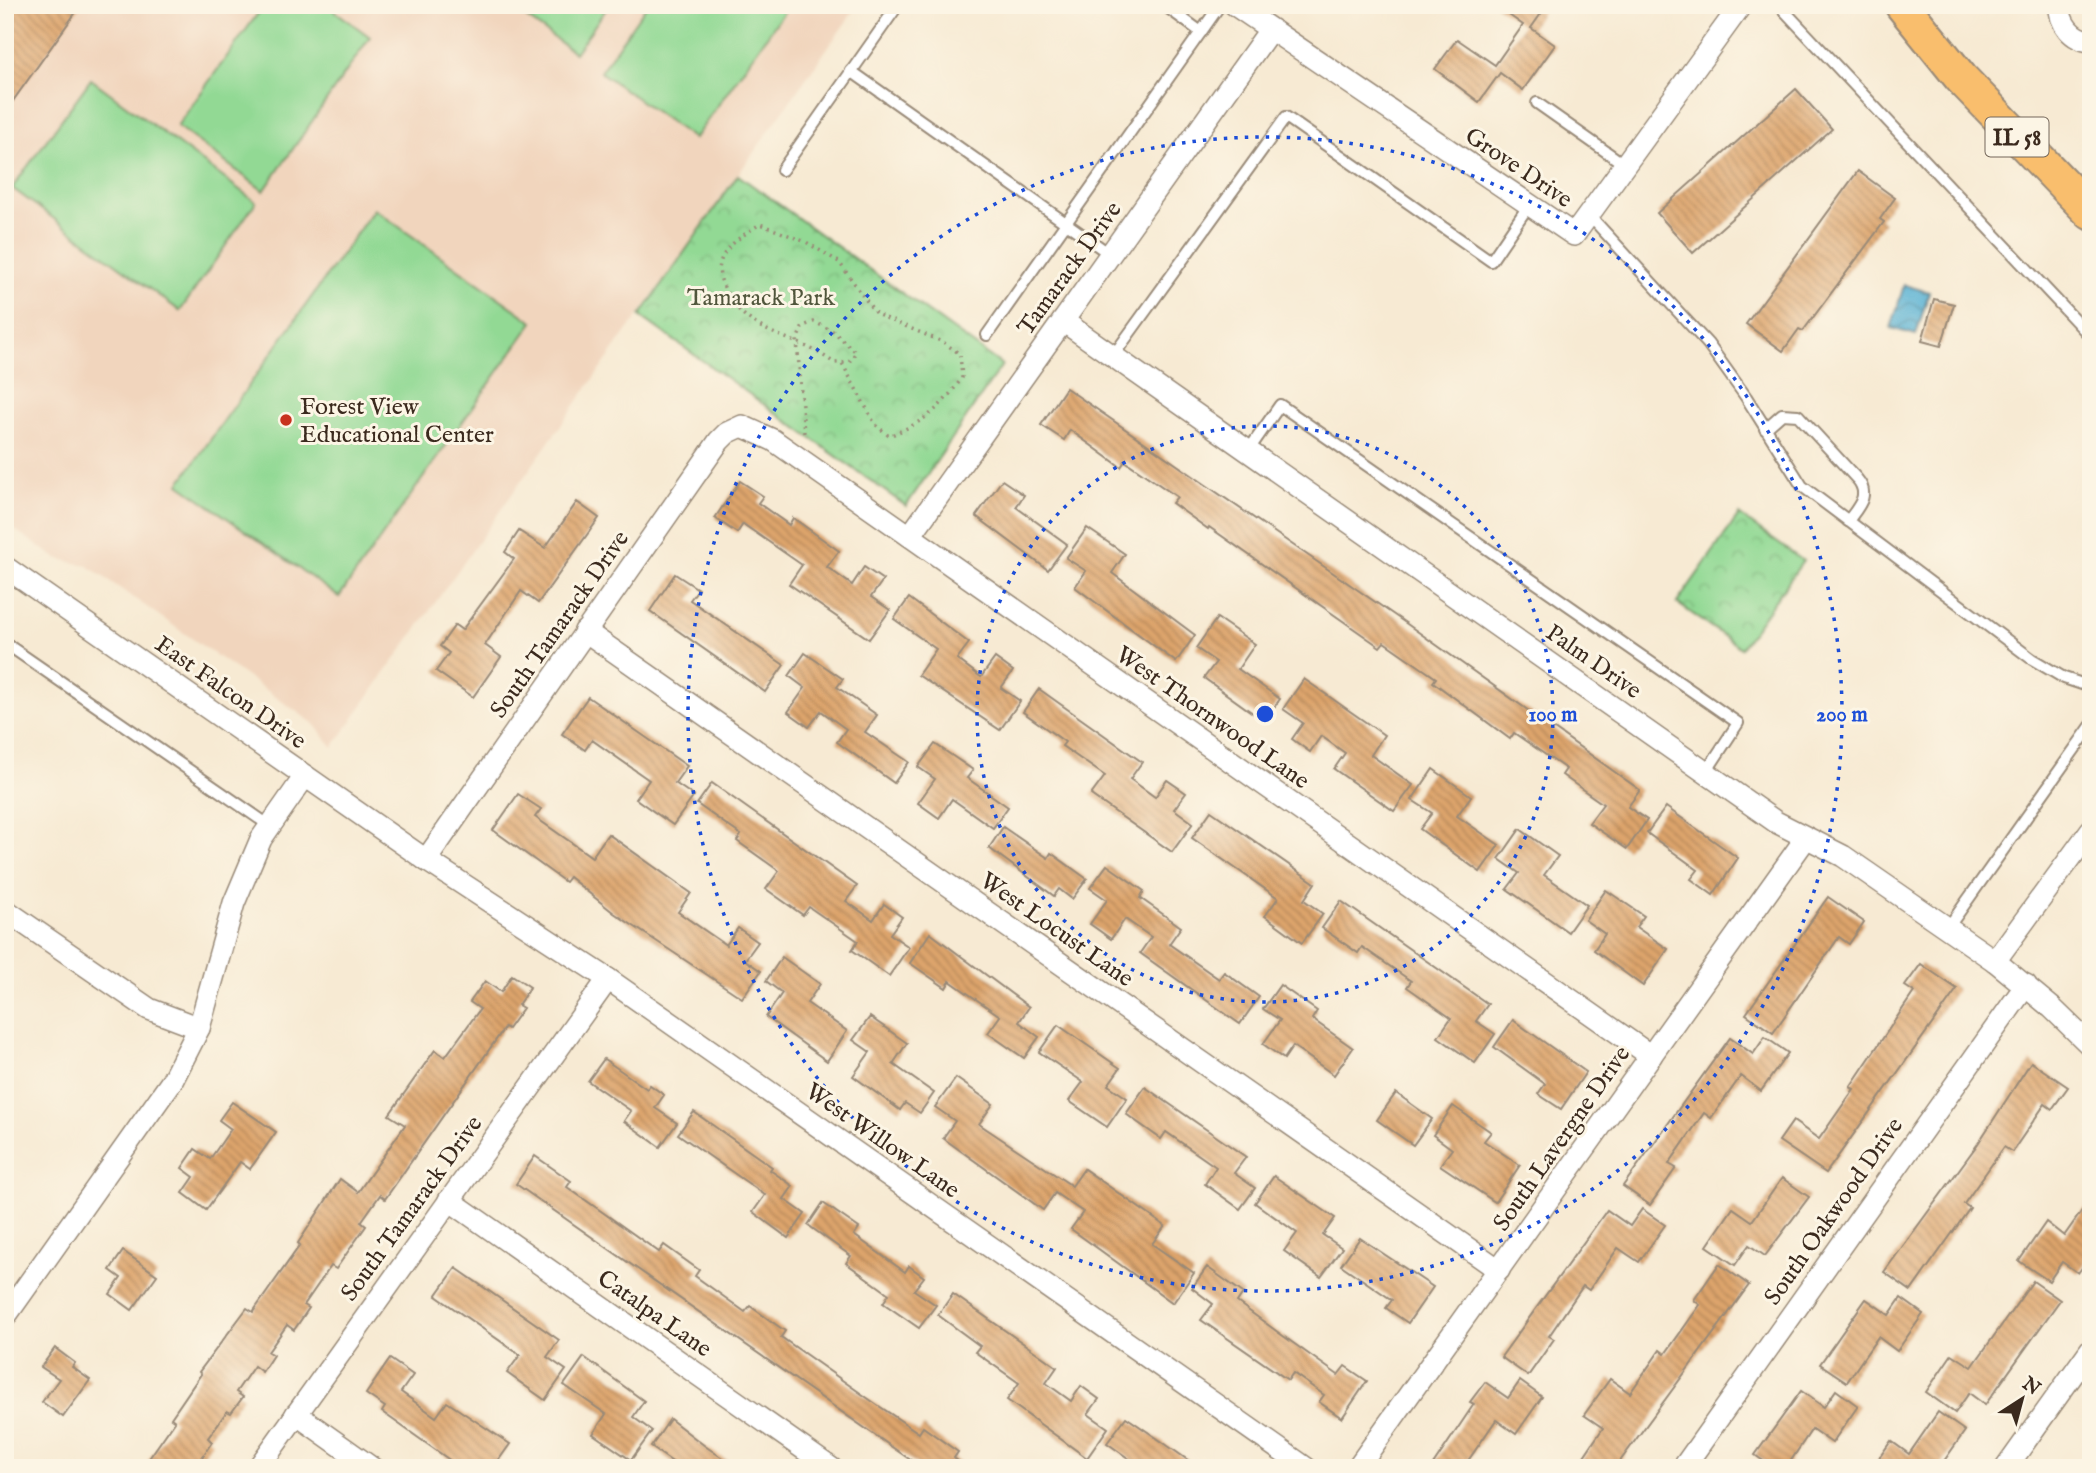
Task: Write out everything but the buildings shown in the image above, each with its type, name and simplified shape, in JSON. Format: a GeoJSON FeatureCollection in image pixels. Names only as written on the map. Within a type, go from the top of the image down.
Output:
{"type":"FeatureCollection","features":[{"type":"Feature","properties":{"kind":"main road","name":"IL 58"},"geometry":{"type":"LineString","coordinates":[[1902,5],[1961,78],[2091,213]]}},
{"type":"Feature","properties":{"kind":"street","name":"Grove Drive"},"geometry":{"type":"LineString","coordinates":[[1235,5],[1574,235],[1741,5]]}},
{"type":"Feature","properties":{"kind":"street"},"geometry":{"type":"LineString","coordinates":[[2060,5],[2062,20],[2067,29],[2075,36],[2091,41]]}},
{"type":"Feature","properties":{"kind":"street","name":"Tamarack Drive"},"geometry":{"type":"LineString","coordinates":[[910,536],[1270,30]]}},
{"type":"Feature","properties":{"kind":"street","name":"Palm Drive"},"geometry":{"type":"LineString","coordinates":[[1063,321],[1776,822],[1843,856],[1995,961],[2026,985],[2091,1046]]}},
{"type":"Feature","properties":{"kind":"street","name":"West Thornwood Lane"},"geometry":{"type":"LineString","coordinates":[[742,426],[773,440],[1651,1056]]}},
{"type":"Feature","properties":{"kind":"street","name":"South Tamarack Drive"},"geometry":{"type":"LineString","coordinates":[[426,860],[719,441],[727,433],[742,426]]}},
{"type":"Feature","properties":{"kind":"street","name":"East Falcon Drive"},"geometry":{"type":"LineString","coordinates":[[7,572],[426,860]]}},
{"type":"Feature","properties":{"kind":"street","name":"West Locust Lane"},"geometry":{"type":"LineString","coordinates":[[585,631],[1499,1270]]}},
{"type":"Feature","properties":{"kind":"street"},"geometry":{"type":"LineString","coordinates":[[5,1317],[172,1081],[199,1028],[234,903],[261,839],[305,776]]}},
{"type":"Feature","properties":{"kind":"street"},"geometry":{"type":"LineString","coordinates":[[1995,961],[2091,830]]}},
{"type":"Feature","properties":{"kind":"street","name":"South Lavergne Drive"},"geometry":{"type":"LineString","coordinates":[[1357,1468],[1806,838]]}},
{"type":"Feature","properties":{"kind":"street","name":"West Willow Lane"},"geometry":{"type":"LineString","coordinates":[[426,860],[608,979],[1306,1468]]}},
{"type":"Feature","properties":{"kind":"street"},"geometry":{"type":"LineString","coordinates":[[5,910],[149,1009],[199,1028]]}},
{"type":"Feature","properties":{"kind":"street","name":"South Tamarack Drive"},"geometry":{"type":"LineString","coordinates":[[258,1468],[608,979]]}},
{"type":"Feature","properties":{"kind":"street","name":"South Oakwood Drive"},"geometry":{"type":"LineString","coordinates":[[1683,1468],[2026,985]]}},
{"type":"Feature","properties":{"kind":"street","name":"Catalpa Lane"},"geometry":{"type":"LineString","coordinates":[[449,1200],[831,1468]]}},
{"type":"Feature","properties":{"kind":"street"},"geometry":{"type":"LineString","coordinates":[[2006,1468],[2091,1349]]}},
{"type":"Feature","properties":{"kind":"street"},"geometry":{"type":"LineString","coordinates":[[296,1415],[372,1468]]}},
{"type":"Feature","properties":{"kind":"lane"},"geometry":{"type":"LineString","coordinates":[[782,170],[898,5]]}},
{"type":"Feature","properties":{"kind":"lane"},"geometry":{"type":"LineString","coordinates":[[1164,5],[1201,32]]}},
{"type":"Feature","properties":{"kind":"lane"},"geometry":{"type":"LineString","coordinates":[[987,335],[1220,5]]}},
{"type":"Feature","properties":{"kind":"lane"},"geometry":{"type":"LineString","coordinates":[[1779,5],[2091,337]]}},
{"type":"Feature","properties":{"kind":"lane"},"geometry":{"type":"LineString","coordinates":[[851,71],[1111,255]]}},
{"type":"Feature","properties":{"kind":"lane"},"geometry":{"type":"LineString","coordinates":[[1537,103],[1625,165]]}},
{"type":"Feature","properties":{"kind":"lane"},"geometry":{"type":"LineString","coordinates":[[1113,356],[1286,117],[1491,261],[1529,205]]}},
{"type":"Feature","properties":{"kind":"lane"},"geometry":{"type":"LineString","coordinates":[[1589,215],[1707,344],[1802,486],[2032,659],[2064,678],[2091,687]]}},
{"type":"Feature","properties":{"kind":"lane"},"geometry":{"type":"LineString","coordinates":[[1248,451],[1280,405],[1738,723],[1706,772]]}},
{"type":"Feature","properties":{"kind":"lane"},"geometry":{"type":"LineString","coordinates":[[1765,429],[1782,414],[1798,415],[1857,478],[1863,485],[1863,500],[1848,521]]}},
{"type":"Feature","properties":{"kind":"lane"},"geometry":{"type":"LineString","coordinates":[[5,643],[270,826]]}},
{"type":"Feature","properties":{"kind":"lane"},"geometry":{"type":"LineString","coordinates":[[1947,929],[2091,726]]}},
{"type":"Feature","properties":{"kind":"path"},"geometry":{"type":"LineString","coordinates":[[804,433],[797,340],[803,326],[814,322],[833,331],[856,352],[849,362],[834,363],[797,340],[777,336],[741,316],[718,274],[719,261],[731,243],[760,224],[806,242],[839,262],[876,314],[943,342],[960,354],[962,378],[940,408],[889,436],[875,424],[842,363]]}},
{"type":"Feature","properties":{"kind":"shaded area","name":"Forest View Educational Center"},"geometry":{"type":"Polygon","coordinates":[[[5,5],[858,5],[333,747],[313,723],[88,566],[56,558],[5,523],[5,5]]]}},
{"type":"Feature","properties":{"kind":"green space"},"geometry":{"type":"Polygon","coordinates":[[[264,5],[327,5],[370,37],[264,191],[177,126],[264,5]]]}},
{"type":"Feature","properties":{"kind":"green space"},"geometry":{"type":"Polygon","coordinates":[[[509,5],[609,5],[575,53],[509,5]]]}},
{"type":"Feature","properties":{"kind":"green space"},"geometry":{"type":"Polygon","coordinates":[[[647,5],[789,5],[694,139],[600,72],[647,5]]]}},
{"type":"Feature","properties":{"kind":"green space"},"geometry":{"type":"Polygon","coordinates":[[[91,79],[256,202],[180,311],[12,188],[91,79]]]}},
{"type":"Feature","properties":{"kind":"green space","name":"Tamarack Park"},"geometry":{"type":"Polygon","coordinates":[[[738,175],[1002,365],[906,506],[640,316],[738,175]]]}},
{"type":"Feature","properties":{"kind":"green space"},"geometry":{"type":"Polygon","coordinates":[[[374,209],[533,322],[339,597],[179,484],[374,209]]]}},
{"type":"Feature","properties":{"kind":"green space"},"geometry":{"type":"Polygon","coordinates":[[[1739,515],[1803,561],[1741,648],[1677,603],[1739,515]]]}},
{"type":"Feature","properties":{"kind":"water"},"geometry":{"type":"Polygon","coordinates":[[[1904,285],[1929,292],[1916,335],[1891,328],[1904,285]]]}},
{"type":"Feature","properties":{"kind":"place","name":"Forest View Educational Center"},"geometry":{"type":"Point","coordinates":[286,420]}}]}
